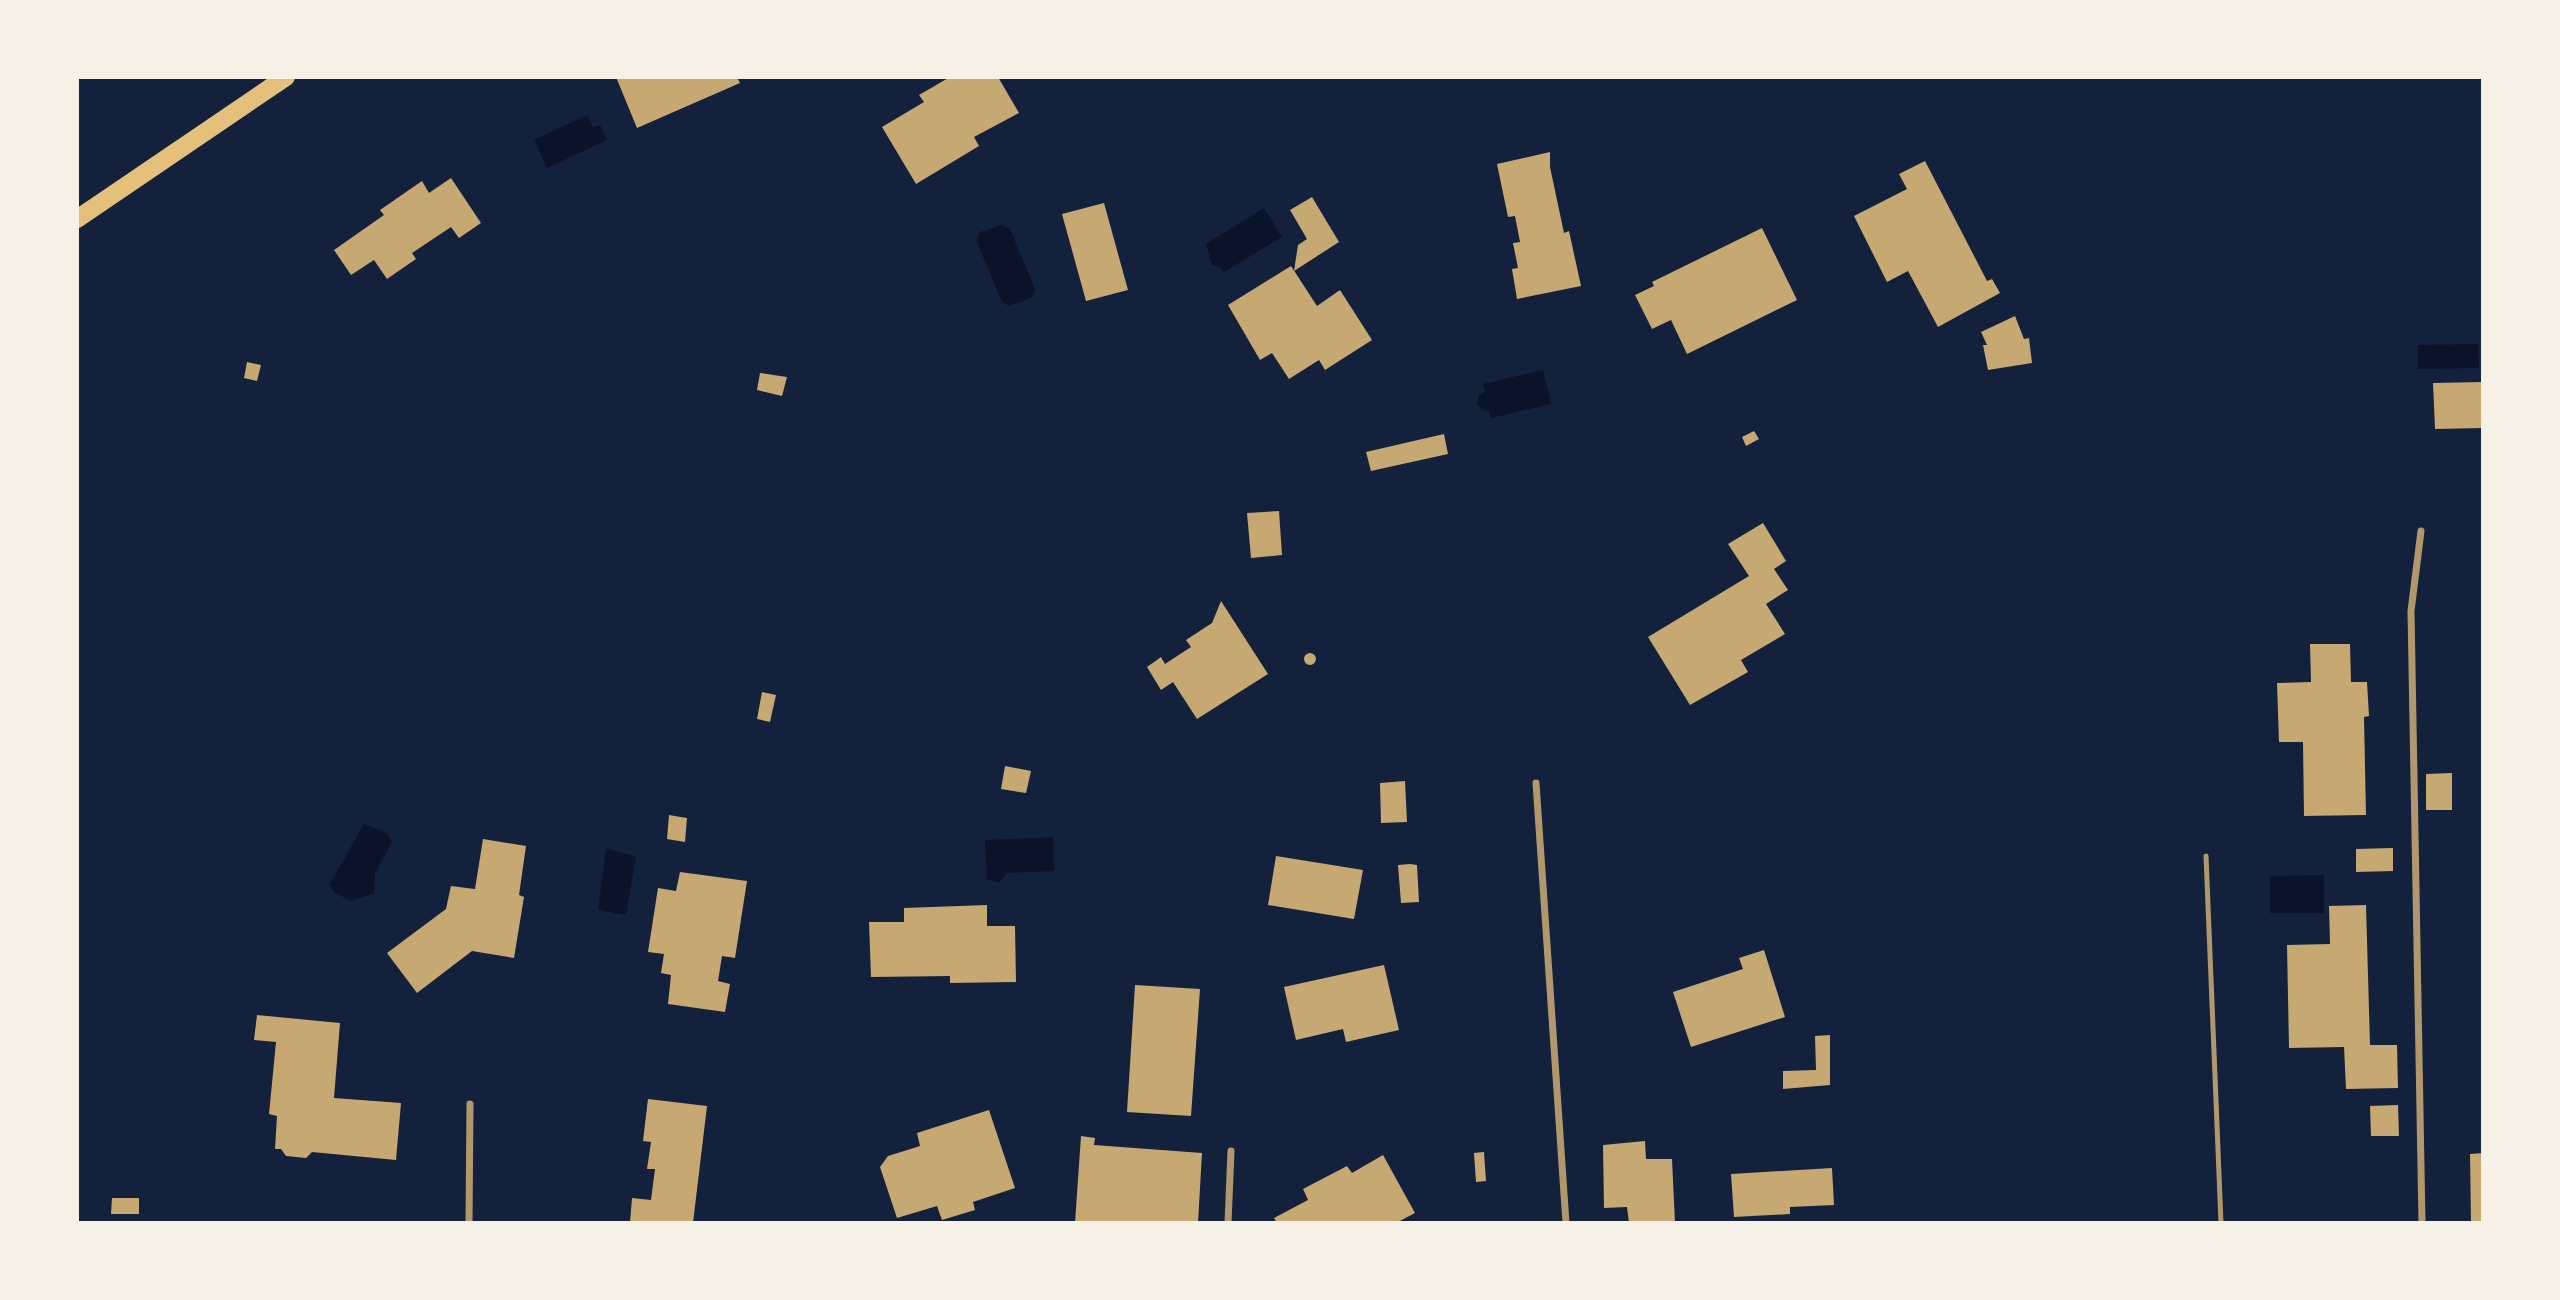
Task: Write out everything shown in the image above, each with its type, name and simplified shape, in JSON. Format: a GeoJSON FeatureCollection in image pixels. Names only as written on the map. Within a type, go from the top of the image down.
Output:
{"type":"FeatureCollection","features":[{"type":"Feature","properties":{"kind":"main road"},"geometry":{"type":"LineString","coordinates":[[77,219],[286,77]]}},
{"type":"Feature","properties":{"kind":"street"},"geometry":{"type":"LineString","coordinates":[[2421,531],[2411,611],[2422,1223]]}},
{"type":"Feature","properties":{"kind":"street"},"geometry":{"type":"LineString","coordinates":[[1536,783],[1566,1223]]}},
{"type":"Feature","properties":{"kind":"street"},"geometry":{"type":"LineString","coordinates":[[468,1223],[470,1104]]}},
{"type":"Feature","properties":{"kind":"street"},"geometry":{"type":"LineString","coordinates":[[1228,1223],[1231,1151]]}},
{"type":"Feature","properties":{"kind":"lane"},"geometry":{"type":"LineString","coordinates":[[2206,856],[2221,1223]]}},
{"type":"Feature","properties":{"kind":"water"},"geometry":{"type":"Polygon","coordinates":[[[587,115],[593,127],[600,125],[607,140],[547,168],[534,140],[587,115]]]}},
{"type":"Feature","properties":{"kind":"water"},"geometry":{"type":"Polygon","coordinates":[[[1264,208],[1282,237],[1224,272],[1220,267],[1212,265],[1206,244],[1264,208]]]}},
{"type":"Feature","properties":{"kind":"water"},"geometry":{"type":"Polygon","coordinates":[[[1002,225],[1010,229],[1035,289],[1031,298],[1009,306],[1002,302],[976,240],[980,232],[1002,225]]]}},
{"type":"Feature","properties":{"kind":"water"},"geometry":{"type":"Polygon","coordinates":[[[2478,344],[2479,368],[2418,369],[2418,345],[2478,344]]]}},
{"type":"Feature","properties":{"kind":"water"},"geometry":{"type":"Polygon","coordinates":[[[1543,370],[1551,404],[1491,418],[1489,411],[1482,410],[1477,404],[1479,395],[1485,391],[1483,384],[1543,370]]]}},
{"type":"Feature","properties":{"kind":"water"},"geometry":{"type":"Polygon","coordinates":[[[364,824],[387,833],[392,842],[375,873],[374,893],[351,901],[333,892],[330,884],[364,824]]]}},
{"type":"Feature","properties":{"kind":"water"},"geometry":{"type":"Polygon","coordinates":[[[1053,837],[1054,871],[1007,873],[999,883],[987,879],[985,840],[1053,837]]]}},
{"type":"Feature","properties":{"kind":"water"},"geometry":{"type":"Polygon","coordinates":[[[606,849],[636,856],[626,915],[598,910],[606,849]]]}},
{"type":"Feature","properties":{"kind":"water"},"geometry":{"type":"Polygon","coordinates":[[[2324,875],[2324,913],[2270,913],[2270,876],[2324,875]]]}},
{"type":"Feature","properties":{"kind":"building"},"geometry":{"type":"Polygon","coordinates":[[[616,77],[737,77],[740,83],[637,128],[616,77]]]}},
{"type":"Feature","properties":{"kind":"building"},"geometry":{"type":"Polygon","coordinates":[[[950,77],[998,77],[1019,113],[974,137],[979,146],[916,184],[882,127],[924,102],[919,95],[950,77]]]}},
{"type":"Feature","properties":{"kind":"building"},"geometry":{"type":"Polygon","coordinates":[[[1550,152],[1550,167],[1564,233],[1569,231],[1581,286],[1517,299],[1512,269],[1518,268],[1513,243],[1520,242],[1515,216],[1508,217],[1497,164],[1550,152]]]}},
{"type":"Feature","properties":{"kind":"building"},"geometry":{"type":"Polygon","coordinates":[[[1925,161],[1987,281],[1992,279],[2000,293],[1938,327],[1908,271],[1887,282],[1854,216],[1907,189],[1899,174],[1925,161]]]}},
{"type":"Feature","properties":{"kind":"building"},"geometry":{"type":"Polygon","coordinates":[[[451,178],[481,223],[459,238],[451,227],[412,253],[416,259],[387,279],[374,260],[351,275],[334,250],[384,215],[380,210],[422,181],[429,193],[451,178]]]}},
{"type":"Feature","properties":{"kind":"building"},"geometry":{"type":"Polygon","coordinates":[[[1312,197],[1339,242],[1294,271],[1298,245],[1307,239],[1290,210],[1312,197]]]}},
{"type":"Feature","properties":{"kind":"building"},"geometry":{"type":"Polygon","coordinates":[[[1104,203],[1128,290],[1086,301],[1062,214],[1104,203]]]}},
{"type":"Feature","properties":{"kind":"building"},"geometry":{"type":"Polygon","coordinates":[[[1762,228],[1797,300],[1687,354],[1671,320],[1652,329],[1635,295],[1654,286],[1652,282],[1762,228]]]}},
{"type":"Feature","properties":{"kind":"building"},"geometry":{"type":"Polygon","coordinates":[[[1291,266],[1317,306],[1340,290],[1372,340],[1325,370],[1319,360],[1289,379],[1272,353],[1260,360],[1228,305],[1291,266]]]}},
{"type":"Feature","properties":{"kind":"building"},"geometry":{"type":"Polygon","coordinates":[[[2015,316],[2024,339],[2029,338],[2032,363],[1988,370],[1983,345],[1987,345],[1981,332],[2015,316]]]}},
{"type":"Feature","properties":{"kind":"building"},"geometry":{"type":"Polygon","coordinates":[[[247,362],[261,365],[257,381],[244,378],[247,362]]]}},
{"type":"Feature","properties":{"kind":"building"},"geometry":{"type":"Polygon","coordinates":[[[760,373],[787,377],[782,396],[757,390],[760,373]]]}},
{"type":"Feature","properties":{"kind":"building"},"geometry":{"type":"Polygon","coordinates":[[[2483,382],[2483,428],[2435,429],[2433,383],[2483,382]]]}},
{"type":"Feature","properties":{"kind":"building"},"geometry":{"type":"Polygon","coordinates":[[[1754,431],[1759,439],[1746,446],[1742,437],[1754,431]]]}},
{"type":"Feature","properties":{"kind":"building"},"geometry":{"type":"Polygon","coordinates":[[[1444,434],[1448,454],[1371,471],[1366,452],[1444,434]]]}},
{"type":"Feature","properties":{"kind":"building"},"geometry":{"type":"Polygon","coordinates":[[[1279,511],[1282,555],[1251,558],[1247,513],[1279,511]]]}},
{"type":"Feature","properties":{"kind":"building"},"geometry":{"type":"Polygon","coordinates":[[[1763,523],[1786,561],[1774,569],[1788,590],[1766,604],[1785,634],[1741,660],[1748,672],[1690,705],[1648,637],[1749,576],[1728,544],[1763,523]]]}},
{"type":"Feature","properties":{"kind":"building"},"geometry":{"type":"Polygon","coordinates":[[[1221,601],[1268,674],[1197,719],[1173,682],[1161,690],[1147,667],[1161,657],[1165,664],[1191,647],[1186,640],[1212,623],[1221,601]]]}},
{"type":"Feature","properties":{"kind":"building"},"geometry":{"type":"Polygon","coordinates":[[[2310,644],[2350,644],[2351,682],[2367,682],[2369,716],[2364,717],[2366,815],[2304,816],[2303,742],[2279,742],[2277,683],[2311,682],[2310,644]]]}},
{"type":"Feature","properties":{"kind":"building"},"geometry":{"type":"Polygon","coordinates":[[[1310,653],[1316,659],[1310,665],[1304,659],[1310,653]]]}},
{"type":"Feature","properties":{"kind":"building"},"geometry":{"type":"Polygon","coordinates":[[[762,692],[776,695],[770,722],[757,719],[762,692]]]}},
{"type":"Feature","properties":{"kind":"building"},"geometry":{"type":"Polygon","coordinates":[[[1005,766],[1031,771],[1026,793],[1001,789],[1005,766]]]}},
{"type":"Feature","properties":{"kind":"building"},"geometry":{"type":"Polygon","coordinates":[[[2452,773],[2452,810],[2426,810],[2426,774],[2452,773]]]}},
{"type":"Feature","properties":{"kind":"building"},"geometry":{"type":"Polygon","coordinates":[[[1405,781],[1407,822],[1381,823],[1380,783],[1405,781]]]}},
{"type":"Feature","properties":{"kind":"building"},"geometry":{"type":"Polygon","coordinates":[[[669,815],[687,818],[685,842],[667,839],[669,815]]]}},
{"type":"Feature","properties":{"kind":"building"},"geometry":{"type":"Polygon","coordinates":[[[483,839],[526,846],[519,895],[524,897],[514,958],[472,951],[417,993],[387,953],[446,909],[451,886],[475,889],[483,839]]]}},
{"type":"Feature","properties":{"kind":"building"},"geometry":{"type":"Polygon","coordinates":[[[2393,848],[2393,871],[2356,872],[2356,849],[2393,848]]]}},
{"type":"Feature","properties":{"kind":"building"},"geometry":{"type":"Polygon","coordinates":[[[1276,856],[1363,870],[1354,919],[1268,905],[1276,856]]]}},
{"type":"Feature","properties":{"kind":"building"},"geometry":{"type":"Polygon","coordinates":[[[1398,865],[1417,865],[1419,902],[1401,903],[1398,865]]]}},
{"type":"Feature","properties":{"kind":"building"},"geometry":{"type":"Polygon","coordinates":[[[680,872],[747,881],[735,958],[722,956],[718,981],[730,984],[725,1012],[668,1004],[671,975],[661,973],[664,954],[648,952],[658,888],[676,891],[680,872]]]}},
{"type":"Feature","properties":{"kind":"building"},"geometry":{"type":"Polygon","coordinates":[[[987,905],[987,926],[1015,926],[1016,982],[950,983],[950,976],[871,977],[869,922],[904,922],[904,908],[987,905]]]}},
{"type":"Feature","properties":{"kind":"building"},"geometry":{"type":"Polygon","coordinates":[[[2366,905],[2370,1045],[2397,1045],[2398,1088],[2346,1089],[2344,1047],[2289,1048],[2287,945],[2330,944],[2329,906],[2366,905]]]}},
{"type":"Feature","properties":{"kind":"building"},"geometry":{"type":"Polygon","coordinates":[[[1764,950],[1785,1017],[1691,1047],[1673,992],[1743,969],[1739,958],[1764,950]]]}},
{"type":"Feature","properties":{"kind":"building"},"geometry":{"type":"Polygon","coordinates":[[[1384,965],[1399,1030],[1346,1042],[1343,1029],[1296,1040],[1284,987],[1384,965]]]}},
{"type":"Feature","properties":{"kind":"building"},"geometry":{"type":"Polygon","coordinates":[[[1135,985],[1200,989],[1191,1116],[1127,1112],[1135,985]]]}},
{"type":"Feature","properties":{"kind":"building"},"geometry":{"type":"Polygon","coordinates":[[[257,1015],[340,1023],[334,1098],[401,1103],[396,1160],[312,1152],[306,1158],[286,1156],[281,1149],[275,1149],[277,1116],[269,1114],[276,1042],[254,1040],[257,1015]]]}},
{"type":"Feature","properties":{"kind":"building"},"geometry":{"type":"Polygon","coordinates":[[[1830,1035],[1830,1085],[1783,1089],[1783,1071],[1816,1070],[1815,1036],[1830,1035]]]}},
{"type":"Feature","properties":{"kind":"building"},"geometry":{"type":"Polygon","coordinates":[[[648,1099],[707,1106],[693,1223],[630,1223],[632,1198],[651,1200],[655,1169],[647,1169],[651,1142],[643,1141],[648,1099]]]}},
{"type":"Feature","properties":{"kind":"building"},"geometry":{"type":"Polygon","coordinates":[[[2398,1105],[2399,1136],[2371,1136],[2370,1106],[2398,1105]]]}},
{"type":"Feature","properties":{"kind":"building"},"geometry":{"type":"Polygon","coordinates":[[[989,1110],[1015,1188],[973,1202],[975,1210],[942,1220],[937,1206],[897,1218],[880,1167],[888,1156],[920,1146],[917,1133],[989,1110]]]}},
{"type":"Feature","properties":{"kind":"building"},"geometry":{"type":"Polygon","coordinates":[[[1081,1136],[1095,1138],[1094,1145],[1202,1153],[1198,1223],[1075,1223],[1081,1136]]]}},
{"type":"Feature","properties":{"kind":"building"},"geometry":{"type":"Polygon","coordinates":[[[1645,1141],[1646,1159],[1672,1159],[1675,1223],[1629,1223],[1627,1207],[1604,1208],[1603,1145],[1645,1141]]]}},
{"type":"Feature","properties":{"kind":"building"},"geometry":{"type":"Polygon","coordinates":[[[1484,1152],[1486,1181],[1476,1182],[1474,1153],[1484,1152]]]}},
{"type":"Feature","properties":{"kind":"building"},"geometry":{"type":"Polygon","coordinates":[[[2483,1153],[2483,1223],[2471,1223],[2470,1154],[2483,1153]]]}},
{"type":"Feature","properties":{"kind":"building"},"geometry":{"type":"Polygon","coordinates":[[[1383,1155],[1415,1213],[1396,1223],[1277,1223],[1274,1218],[1308,1200],[1303,1189],[1347,1166],[1352,1173],[1383,1155]]]}},
{"type":"Feature","properties":{"kind":"building"},"geometry":{"type":"Polygon","coordinates":[[[1832,1168],[1834,1205],[1790,1207],[1790,1214],[1734,1217],[1731,1174],[1832,1168]]]}},
{"type":"Feature","properties":{"kind":"building"},"geometry":{"type":"Polygon","coordinates":[[[112,1198],[139,1198],[139,1214],[111,1214],[112,1198]]]}}]}
